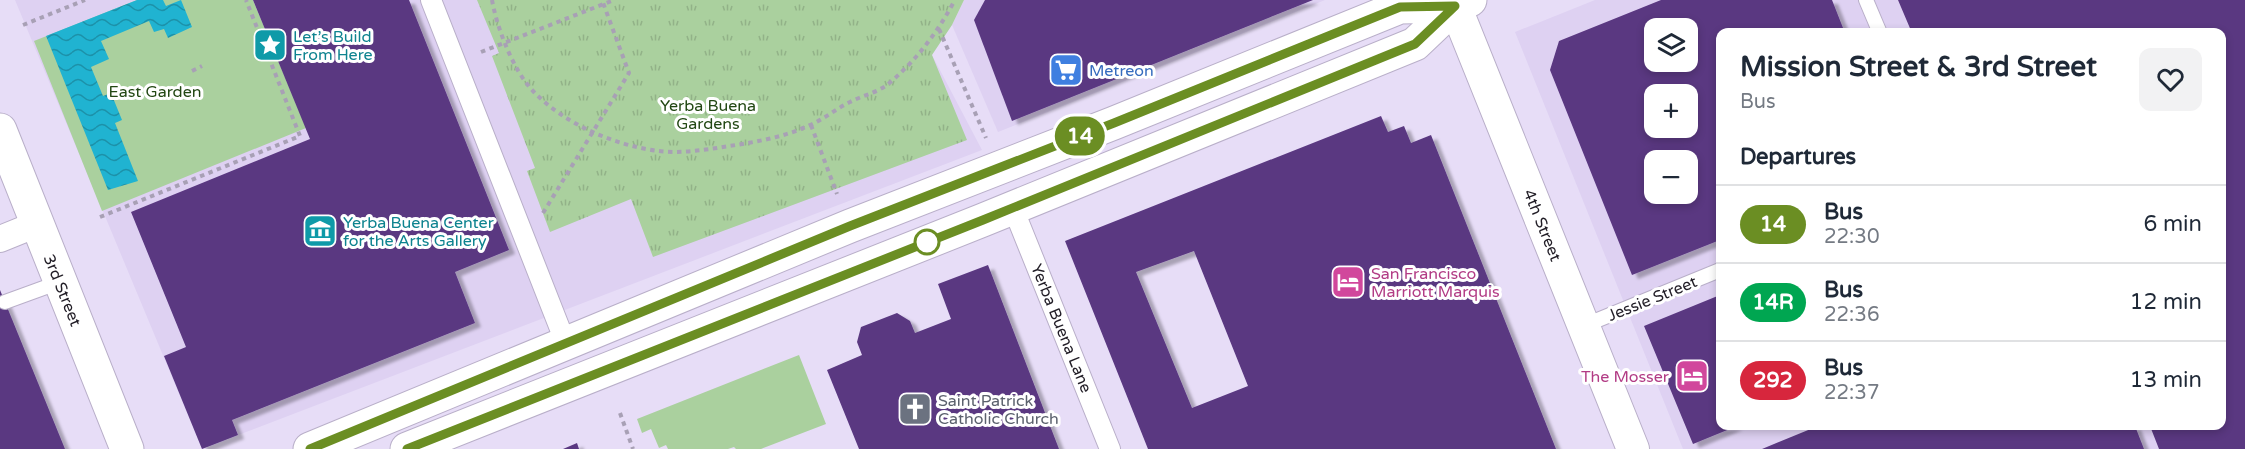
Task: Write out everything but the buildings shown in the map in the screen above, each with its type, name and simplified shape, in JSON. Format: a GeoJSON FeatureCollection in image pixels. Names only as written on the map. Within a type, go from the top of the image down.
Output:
{"type":"FeatureCollection","features":[{"type":"Feature","properties":{"kind":"main road"},"geometry":{"type":"LineString","coordinates":[[407,449],[1013,208],[1415,44],[1459,2]]}},
{"type":"Feature","properties":{"kind":"main road"},"geometry":{"type":"LineString","coordinates":[[310,449],[850,226],[1125,119],[1400,7],[1459,2]]}},
{"type":"Feature","properties":{"kind":"main road","name":"3rd Street"},"geometry":{"type":"LineString","coordinates":[[0,130],[127,449]]}},
{"type":"Feature","properties":{"kind":"street"},"geometry":{"type":"LineString","coordinates":[[430,0],[566,344]]}},
{"type":"Feature","properties":{"kind":"street","name":"4th Street"},"geometry":{"type":"LineString","coordinates":[[1459,2],[1583,326],[1633,449]]}},
{"type":"Feature","properties":{"kind":"street","name":"Yerba Buena Lane"},"geometry":{"type":"LineString","coordinates":[[1013,208],[1110,449]]}},
{"type":"Feature","properties":{"kind":"street"},"geometry":{"type":"LineString","coordinates":[[0,239],[37,224]]}},
{"type":"Feature","properties":{"kind":"lane"},"geometry":{"type":"LineString","coordinates":[[1866,0],[1878,28]]}},
{"type":"Feature","properties":{"kind":"lane","name":"Jessie Street"},"geometry":{"type":"LineString","coordinates":[[1583,326],[1716,272]]}},
{"type":"Feature","properties":{"kind":"lane"},"geometry":{"type":"LineString","coordinates":[[5,302],[60,282]]}},
{"type":"Feature","properties":{"kind":"path"},"geometry":{"type":"LineString","coordinates":[[23,25],[85,0]]}},
{"type":"Feature","properties":{"kind":"path"},"geometry":{"type":"LineString","coordinates":[[100,217],[300,136],[246,0]]}},
{"type":"Feature","properties":{"kind":"path"},"geometry":{"type":"LineString","coordinates":[[492,0],[496,22],[519,70],[532,90],[561,115],[592,131],[624,144],[659,151],[696,151],[765,140],[811,125],[851,101],[884,87],[912,62],[939,28],[955,0]]}},
{"type":"Feature","properties":{"kind":"path"},"geometry":{"type":"LineString","coordinates":[[526,242],[629,73],[602,0]]}},
{"type":"Feature","properties":{"kind":"path"},"geometry":{"type":"LineString","coordinates":[[496,46],[614,0]]}},
{"type":"Feature","properties":{"kind":"path"},"geometry":{"type":"LineString","coordinates":[[939,28],[988,143]]}},
{"type":"Feature","properties":{"kind":"path"},"geometry":{"type":"LineString","coordinates":[[192,71],[202,66]]}},
{"type":"Feature","properties":{"kind":"path"},"geometry":{"type":"LineString","coordinates":[[811,125],[837,195]]}},
{"type":"Feature","properties":{"kind":"path"},"geometry":{"type":"LineString","coordinates":[[620,414],[633,449]]}},
{"type":"Feature","properties":{"kind":"shaded area"},"geometry":{"type":"Polygon","coordinates":[[[15,0],[956,0],[932,55],[982,150],[202,449],[15,0]]]}},
{"type":"Feature","properties":{"kind":"shaded area","name":"Metreon"},"geometry":{"type":"Polygon","coordinates":[[[964,0],[1325,0],[998,132],[952,25],[964,0]]]}},
{"type":"Feature","properties":{"kind":"shaded area"},"geometry":{"type":"Polygon","coordinates":[[[1595,0],[2245,0],[2245,449],[1683,449],[1515,32],[1595,0]]]}},
{"type":"Feature","properties":{"kind":"green space","name":"East Garden"},"geometry":{"type":"Polygon","coordinates":[[[137,0],[253,0],[306,128],[102,211],[34,41],[137,0]]]}},
{"type":"Feature","properties":{"kind":"green space","name":"Yerba Buena Gardens"},"geometry":{"type":"Polygon","coordinates":[[[477,0],[964,0],[952,25],[932,55],[967,140],[653,257],[631,199],[550,232],[527,171],[535,168],[492,56],[499,53],[477,0]]]}},
{"type":"Feature","properties":{"kind":"green space"},"geometry":{"type":"Polygon","coordinates":[[[799,355],[826,424],[761,449],[736,449],[734,447],[728,449],[668,449],[666,445],[659,448],[651,429],[642,433],[637,419],[799,355]]]}},
{"type":"Feature","properties":{"kind":"water"},"geometry":{"type":"Polygon","coordinates":[[[137,0],[163,0],[166,6],[181,0],[192,27],[168,38],[164,29],[154,32],[149,21],[101,41],[109,59],[91,67],[103,96],[111,93],[122,120],[115,123],[138,181],[108,190],[46,36],[137,0]]]}},
{"type":"Feature","properties":{"kind":"bus line","name":"14"},"geometry":{"type":"LineString","coordinates":[[310,449],[850,226],[1114,123],[1400,7],[1455,6],[1415,44],[983,220],[407,449]]}},
{"type":"Feature","properties":{"kind":"place","name":"Let’s Build From Here"},"geometry":{"type":"Point","coordinates":[270,45]}},
{"type":"Feature","properties":{"kind":"place","name":"Metreon"},"geometry":{"type":"Point","coordinates":[1066,70]}},
{"type":"Feature","properties":{"kind":"place","name":"Yerba Buena Center for the Arts Gallery"},"geometry":{"type":"Point","coordinates":[320,231]}},
{"type":"Feature","properties":{"kind":"place","name":"San Francisco Marriott Marquis"},"geometry":{"type":"Point","coordinates":[1348,282]}},
{"type":"Feature","properties":{"kind":"place","name":"The Mosser"},"geometry":{"type":"Point","coordinates":[1692,376]}},
{"type":"Feature","properties":{"kind":"place","name":"Saint Patrick Catholic Church"},"geometry":{"type":"Point","coordinates":[915,409]}}]}
